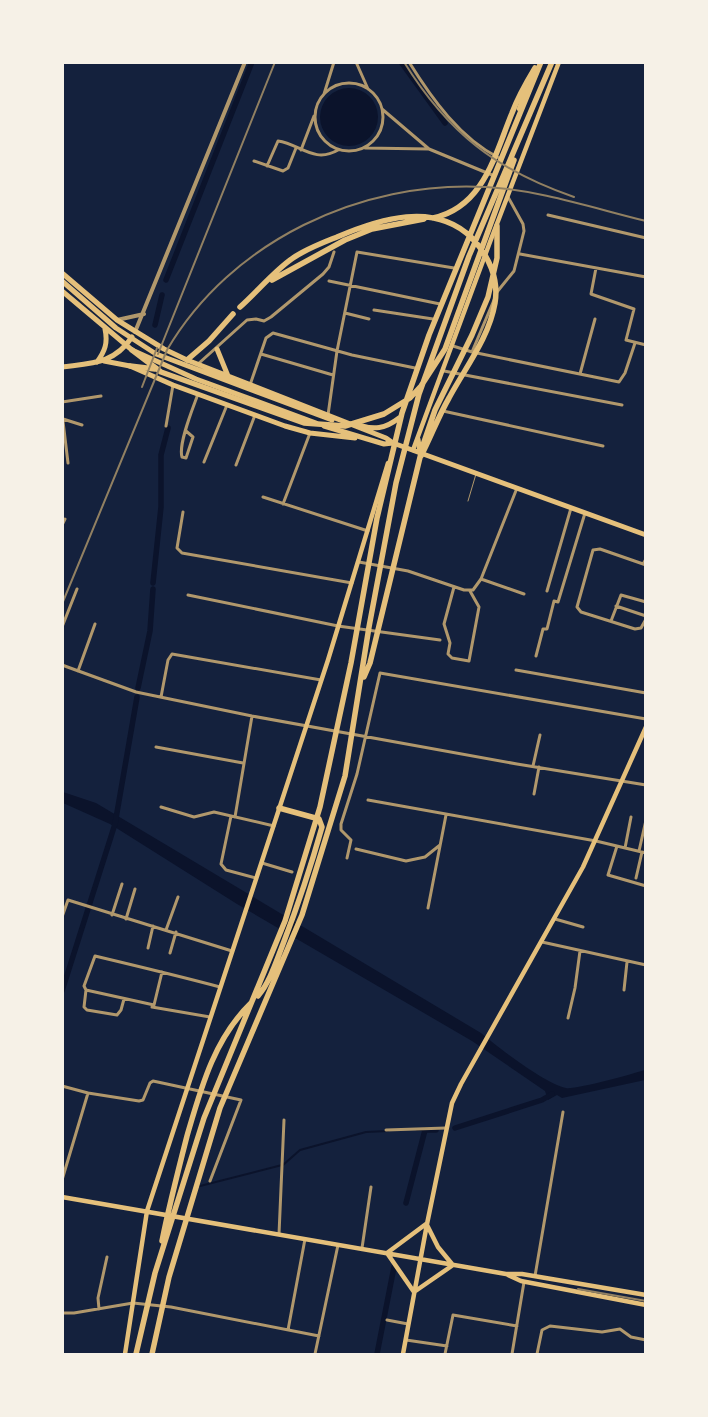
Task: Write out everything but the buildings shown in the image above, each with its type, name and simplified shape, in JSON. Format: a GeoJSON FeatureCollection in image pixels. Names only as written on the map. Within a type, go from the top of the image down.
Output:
{"type":"FeatureCollection","features":[{"type":"Feature","properties":{"kind":"highway"},"geometry":{"type":"LineString","coordinates":[[269,281],[345,240],[372,230],[440,216],[464,204],[476,192],[488,175],[518,98],[539,62]]}},
{"type":"Feature","properties":{"kind":"highway"},"geometry":{"type":"LineString","coordinates":[[155,1273],[210,1100],[266,971],[290,905],[312,835],[335,742],[377,518],[405,405],[429,335],[539,62]]}},
{"type":"Feature","properties":{"kind":"highway"},"geometry":{"type":"LineString","coordinates":[[152,1354],[169,1277],[220,1108],[282,968],[315,878],[346,776],[369,627],[395,492],[419,394],[468,256],[519,144],[552,62]]}},
{"type":"Feature","properties":{"kind":"highway"},"geometry":{"type":"LineString","coordinates":[[130,366],[155,369],[280,415],[317,426],[359,423],[397,407],[422,386],[435,368],[454,331],[519,144]]}},
{"type":"Feature","properties":{"kind":"highway"},"geometry":{"type":"LineString","coordinates":[[240,307],[269,281],[278,270],[295,257],[362,227],[406,216],[431,217],[466,232],[485,253],[492,270],[496,291],[491,320],[477,349],[442,410],[421,454]]}},
{"type":"Feature","properties":{"kind":"highway"},"geometry":{"type":"LineString","coordinates":[[362,681],[370,663],[421,454],[436,410],[482,313],[496,266],[497,226]]}},
{"type":"Feature","properties":{"kind":"highway"},"geometry":{"type":"LineString","coordinates":[[187,360],[233,314]]}},
{"type":"Feature","properties":{"kind":"highway"},"geometry":{"type":"LineString","coordinates":[[132,350],[155,369]]}},
{"type":"Feature","properties":{"kind":"highway"},"geometry":{"type":"LineString","coordinates":[[136,1354],[172,1193],[205,1076],[228,1030],[266,986],[309,873],[322,826],[321,822],[280,808]]}},
{"type":"Feature","properties":{"kind":"main road"},"geometry":{"type":"LineString","coordinates":[[124,1354],[147,1211],[359,562],[399,418],[415,368],[433,319],[539,62]]}},
{"type":"Feature","properties":{"kind":"main road"},"geometry":{"type":"LineString","coordinates":[[413,450],[559,62]]}},
{"type":"Feature","properties":{"kind":"main road"},"geometry":{"type":"LineString","coordinates":[[487,188],[510,191]]}},
{"type":"Feature","properties":{"kind":"main road"},"geometry":{"type":"LineString","coordinates":[[62,273],[117,320],[158,345],[187,360],[228,377],[368,432]]}},
{"type":"Feature","properties":{"kind":"main road"},"geometry":{"type":"LineString","coordinates":[[62,281],[116,328],[156,354],[293,407],[386,438],[393,443],[421,454],[646,534]]}},
{"type":"Feature","properties":{"kind":"main road"},"geometry":{"type":"LineString","coordinates":[[62,291],[132,350],[182,372],[358,438]]}},
{"type":"Feature","properties":{"kind":"main road"},"geometry":{"type":"LineString","coordinates":[[97,362],[105,350],[107,341],[105,328]]}},
{"type":"Feature","properties":{"kind":"main road"},"geometry":{"type":"LineString","coordinates":[[104,361],[126,346],[135,332]]}},
{"type":"Feature","properties":{"kind":"main road"},"geometry":{"type":"LineString","coordinates":[[126,346],[158,345]]}},
{"type":"Feature","properties":{"kind":"main road"},"geometry":{"type":"LineString","coordinates":[[217,349],[228,377]]}},
{"type":"Feature","properties":{"kind":"main road"},"geometry":{"type":"LineString","coordinates":[[182,372],[187,360]]}},
{"type":"Feature","properties":{"kind":"main road"},"geometry":{"type":"LineString","coordinates":[[62,367],[104,361],[130,366],[173,385],[310,433],[358,438],[384,444],[393,443]]}},
{"type":"Feature","properties":{"kind":"main road"},"geometry":{"type":"LineString","coordinates":[[315,410],[370,429],[389,426],[399,418]]}},
{"type":"Feature","properties":{"kind":"main road"},"geometry":{"type":"LineString","coordinates":[[418,439],[421,454]]}},
{"type":"Feature","properties":{"kind":"main road"},"geometry":{"type":"LineString","coordinates":[[403,1354],[446,1128],[457,1092],[555,919],[596,841],[646,727]]}},
{"type":"Feature","properties":{"kind":"main road"},"geometry":{"type":"LineString","coordinates":[[62,1197],[506,1274],[537,1276],[646,1295]]}},
{"type":"Feature","properties":{"kind":"main road"},"geometry":{"type":"LineString","coordinates":[[387,1253],[427,1224]]}},
{"type":"Feature","properties":{"kind":"main road"},"geometry":{"type":"LineString","coordinates":[[427,1224],[438,1247],[453,1265]]}},
{"type":"Feature","properties":{"kind":"main road"},"geometry":{"type":"LineString","coordinates":[[387,1253],[414,1292]]}},
{"type":"Feature","properties":{"kind":"main road"},"geometry":{"type":"LineString","coordinates":[[414,1292],[453,1265]]}},
{"type":"Feature","properties":{"kind":"main road"},"geometry":{"type":"LineString","coordinates":[[506,1274],[524,1282],[646,1305]]}},
{"type":"Feature","properties":{"kind":"main road"},"geometry":{"type":"LineString","coordinates":[[536,1284],[537,1276]]}},
{"type":"Feature","properties":{"kind":"street"},"geometry":{"type":"LineString","coordinates":[[135,332],[144,314],[245,62]]}},
{"type":"Feature","properties":{"kind":"street"},"geometry":{"type":"LineString","coordinates":[[301,150],[315,112],[324,95],[334,62]]}},
{"type":"Feature","properties":{"kind":"street"},"geometry":{"type":"LineString","coordinates":[[356,62],[368,90]]}},
{"type":"Feature","properties":{"kind":"street"},"geometry":{"type":"LineString","coordinates":[[409,62],[445,113],[479,145],[499,158]]}},
{"type":"Feature","properties":{"kind":"street"},"geometry":{"type":"LineString","coordinates":[[324,95],[336,86],[348,84],[359,85],[375,96],[381,108],[382,118],[379,131],[371,143],[363,148]]}},
{"type":"Feature","properties":{"kind":"street"},"geometry":{"type":"LineString","coordinates":[[381,108],[429,149],[492,175]]}},
{"type":"Feature","properties":{"kind":"street"},"geometry":{"type":"LineString","coordinates":[[315,112],[316,126],[320,135],[330,146],[339,150],[348,151],[363,148],[429,149]]}},
{"type":"Feature","properties":{"kind":"street"},"geometry":{"type":"LineString","coordinates":[[267,166],[278,141],[308,154],[333,153],[339,150]]}},
{"type":"Feature","properties":{"kind":"street"},"geometry":{"type":"LineString","coordinates":[[254,161],[280,171],[286,170],[296,148]]}},
{"type":"Feature","properties":{"kind":"street"},"geometry":{"type":"LineString","coordinates":[[472,352],[499,286],[514,271],[520,254],[523,224],[508,197]]}},
{"type":"Feature","properties":{"kind":"street"},"geometry":{"type":"LineString","coordinates":[[548,214],[646,238]]}},
{"type":"Feature","properties":{"kind":"street"},"geometry":{"type":"LineString","coordinates":[[198,364],[217,349],[247,320],[268,320],[323,274],[329,267],[334,252]]}},
{"type":"Feature","properties":{"kind":"street"},"geometry":{"type":"LineString","coordinates":[[328,414],[337,351],[357,252],[454,268]]}},
{"type":"Feature","properties":{"kind":"street"},"geometry":{"type":"LineString","coordinates":[[520,254],[646,277]]}},
{"type":"Feature","properties":{"kind":"street"},"geometry":{"type":"LineString","coordinates":[[596,268],[591,294],[634,309],[626,340],[646,345]]}},
{"type":"Feature","properties":{"kind":"street"},"geometry":{"type":"LineString","coordinates":[[329,281],[350,287],[440,304]]}},
{"type":"Feature","properties":{"kind":"street"},"geometry":{"type":"LineString","coordinates":[[374,310],[433,319]]}},
{"type":"Feature","properties":{"kind":"street"},"geometry":{"type":"LineString","coordinates":[[345,313],[369,318]]}},
{"type":"Feature","properties":{"kind":"street"},"geometry":{"type":"LineString","coordinates":[[117,320],[144,314]]}},
{"type":"Feature","properties":{"kind":"street"},"geometry":{"type":"LineString","coordinates":[[580,374],[595,319]]}},
{"type":"Feature","properties":{"kind":"street"},"geometry":{"type":"LineString","coordinates":[[250,385],[266,338],[276,333],[337,351],[415,368]]}},
{"type":"Feature","properties":{"kind":"street"},"geometry":{"type":"LineString","coordinates":[[453,346],[472,352],[619,382],[625,373],[635,343]]}},
{"type":"Feature","properties":{"kind":"street"},"geometry":{"type":"LineString","coordinates":[[261,354],[333,375]]}},
{"type":"Feature","properties":{"kind":"street"},"geometry":{"type":"LineString","coordinates":[[444,371],[622,405]]}},
{"type":"Feature","properties":{"kind":"street"},"geometry":{"type":"LineString","coordinates":[[166,426],[173,385]]}},
{"type":"Feature","properties":{"kind":"street"},"geometry":{"type":"LineString","coordinates":[[186,431],[194,437],[188,455],[184,458],[180,453],[186,431],[198,394]]}},
{"type":"Feature","properties":{"kind":"street"},"geometry":{"type":"LineString","coordinates":[[62,402],[101,396]]}},
{"type":"Feature","properties":{"kind":"street"},"geometry":{"type":"LineString","coordinates":[[204,462],[227,405]]}},
{"type":"Feature","properties":{"kind":"street"},"geometry":{"type":"LineString","coordinates":[[430,408],[604,446]]}},
{"type":"Feature","properties":{"kind":"street"},"geometry":{"type":"LineString","coordinates":[[62,413],[68,463]]}},
{"type":"Feature","properties":{"kind":"street"},"geometry":{"type":"LineString","coordinates":[[236,465],[255,415]]}},
{"type":"Feature","properties":{"kind":"street"},"geometry":{"type":"LineString","coordinates":[[63,419],[82,425]]}},
{"type":"Feature","properties":{"kind":"street"},"geometry":{"type":"LineString","coordinates":[[283,504],[310,433]]}},
{"type":"Feature","properties":{"kind":"street"},"geometry":{"type":"LineString","coordinates":[[470,591],[482,579],[517,488]]}},
{"type":"Feature","properties":{"kind":"street"},"geometry":{"type":"LineString","coordinates":[[263,497],[368,531]]}},
{"type":"Feature","properties":{"kind":"street"},"geometry":{"type":"LineString","coordinates":[[547,591],[572,508]]}},
{"type":"Feature","properties":{"kind":"street"},"geometry":{"type":"LineString","coordinates":[[183,512],[176,548],[182,553],[352,583]]}},
{"type":"Feature","properties":{"kind":"street"},"geometry":{"type":"LineString","coordinates":[[536,656],[543,629],[547,629],[554,602],[558,602],[585,512]]}},
{"type":"Feature","properties":{"kind":"street"},"geometry":{"type":"LineString","coordinates":[[62,525],[65,519]]}},
{"type":"Feature","properties":{"kind":"street"},"geometry":{"type":"LineString","coordinates":[[616,606],[646,618],[639,630],[581,612],[577,608],[591,552],[600,549],[644,565],[646,559]]}},
{"type":"Feature","properties":{"kind":"street"},"geometry":{"type":"LineString","coordinates":[[359,562],[401,569],[470,591],[479,607],[468,661],[452,658],[448,654],[450,643],[444,624],[454,587]]}},
{"type":"Feature","properties":{"kind":"street"},"geometry":{"type":"LineString","coordinates":[[482,579],[524,594]]}},
{"type":"Feature","properties":{"kind":"street"},"geometry":{"type":"LineString","coordinates":[[62,627],[77,589]]}},
{"type":"Feature","properties":{"kind":"street"},"geometry":{"type":"LineString","coordinates":[[188,595],[338,626],[440,640]]}},
{"type":"Feature","properties":{"kind":"street"},"geometry":{"type":"LineString","coordinates":[[611,621],[621,595],[646,602]]}},
{"type":"Feature","properties":{"kind":"street"},"geometry":{"type":"LineString","coordinates":[[78,671],[95,624]]}},
{"type":"Feature","properties":{"kind":"street"},"geometry":{"type":"LineString","coordinates":[[162,697],[168,660],[172,654],[321,680]]}},
{"type":"Feature","properties":{"kind":"street"},"geometry":{"type":"LineString","coordinates":[[62,665],[136,692],[252,716],[539,768],[646,785]]}},
{"type":"Feature","properties":{"kind":"street"},"geometry":{"type":"LineString","coordinates":[[516,670],[646,693]]}},
{"type":"Feature","properties":{"kind":"street"},"geometry":{"type":"LineString","coordinates":[[347,858],[351,840],[341,830],[341,824],[355,782],[380,673],[646,720]]}},
{"type":"Feature","properties":{"kind":"street"},"geometry":{"type":"LineString","coordinates":[[252,716],[233,817],[221,864],[226,870],[257,879]]}},
{"type":"Feature","properties":{"kind":"street"},"geometry":{"type":"LineString","coordinates":[[533,766],[540,735]]}},
{"type":"Feature","properties":{"kind":"street"},"geometry":{"type":"LineString","coordinates":[[156,747],[242,763]]}},
{"type":"Feature","properties":{"kind":"street"},"geometry":{"type":"LineString","coordinates":[[534,794],[539,768]]}},
{"type":"Feature","properties":{"kind":"street"},"geometry":{"type":"LineString","coordinates":[[368,800],[596,841],[642,852]]}},
{"type":"Feature","properties":{"kind":"street"},"geometry":{"type":"LineString","coordinates":[[161,807],[194,817],[211,812],[274,826]]}},
{"type":"Feature","properties":{"kind":"street"},"geometry":{"type":"LineString","coordinates":[[428,908],[446,815]]}},
{"type":"Feature","properties":{"kind":"street"},"geometry":{"type":"LineString","coordinates":[[625,848],[632,817]]}},
{"type":"Feature","properties":{"kind":"street"},"geometry":{"type":"LineString","coordinates":[[636,878],[646,820]]}},
{"type":"Feature","properties":{"kind":"street"},"geometry":{"type":"LineString","coordinates":[[356,849],[406,861],[425,857],[441,845]]}},
{"type":"Feature","properties":{"kind":"street"},"geometry":{"type":"LineString","coordinates":[[617,846],[608,875],[646,886]]}},
{"type":"Feature","properties":{"kind":"street"},"geometry":{"type":"LineString","coordinates":[[262,863],[292,872]]}},
{"type":"Feature","properties":{"kind":"street"},"geometry":{"type":"LineString","coordinates":[[112,915],[122,884]]}},
{"type":"Feature","properties":{"kind":"street"},"geometry":{"type":"LineString","coordinates":[[126,919],[135,889]]}},
{"type":"Feature","properties":{"kind":"street"},"geometry":{"type":"LineString","coordinates":[[166,930],[178,897]]}},
{"type":"Feature","properties":{"kind":"street"},"geometry":{"type":"LineString","coordinates":[[62,917],[68,900],[112,915],[176,932],[232,951]]}},
{"type":"Feature","properties":{"kind":"street"},"geometry":{"type":"LineString","coordinates":[[555,919],[583,927]]}},
{"type":"Feature","properties":{"kind":"street"},"geometry":{"type":"LineString","coordinates":[[148,948],[153,926]]}},
{"type":"Feature","properties":{"kind":"street"},"geometry":{"type":"LineString","coordinates":[[170,953],[176,932]]}},
{"type":"Feature","properties":{"kind":"street"},"geometry":{"type":"LineString","coordinates":[[542,942],[646,965]]}},
{"type":"Feature","properties":{"kind":"street"},"geometry":{"type":"LineString","coordinates":[[568,1018],[575,988],[580,951]]}},
{"type":"Feature","properties":{"kind":"street"},"geometry":{"type":"LineString","coordinates":[[124,999],[121,1010],[116,1015],[87,1010],[84,1007],[86,990],[84,986],[95,956],[220,987]]}},
{"type":"Feature","properties":{"kind":"street"},"geometry":{"type":"LineString","coordinates":[[624,990],[627,962]]}},
{"type":"Feature","properties":{"kind":"street"},"geometry":{"type":"LineString","coordinates":[[86,990],[154,1005],[162,972]]}},
{"type":"Feature","properties":{"kind":"street"},"geometry":{"type":"LineString","coordinates":[[146,1006],[210,1018]]}},
{"type":"Feature","properties":{"kind":"street"},"geometry":{"type":"LineString","coordinates":[[62,1086],[88,1093],[139,1101],[143,1100],[152,1081],[241,1100],[210,1181]]}},
{"type":"Feature","properties":{"kind":"street"},"geometry":{"type":"LineString","coordinates":[[62,1180],[88,1093]]}},
{"type":"Feature","properties":{"kind":"street"},"geometry":{"type":"LineString","coordinates":[[537,1276],[563,1112]]}},
{"type":"Feature","properties":{"kind":"street"},"geometry":{"type":"LineString","coordinates":[[279,1234],[284,1120]]}},
{"type":"Feature","properties":{"kind":"street"},"geometry":{"type":"LineString","coordinates":[[386,1130],[446,1128]]}},
{"type":"Feature","properties":{"kind":"street"},"geometry":{"type":"LineString","coordinates":[[362,1248],[371,1186]]}},
{"type":"Feature","properties":{"kind":"street"},"geometry":{"type":"LineString","coordinates":[[288,1330],[305,1238]]}},
{"type":"Feature","properties":{"kind":"street"},"geometry":{"type":"LineString","coordinates":[[315,1354],[338,1244]]}},
{"type":"Feature","properties":{"kind":"street"},"geometry":{"type":"LineString","coordinates":[[99,1309],[98,1298],[107,1257]]}},
{"type":"Feature","properties":{"kind":"street"},"geometry":{"type":"LineString","coordinates":[[512,1354],[524,1282]]}},
{"type":"Feature","properties":{"kind":"street"},"geometry":{"type":"LineString","coordinates":[[62,1312],[74,1314],[132,1303],[228,1318],[318,1336]]}},
{"type":"Feature","properties":{"kind":"street"},"geometry":{"type":"LineString","coordinates":[[445,1354],[453,1315],[517,1326]]}},
{"type":"Feature","properties":{"kind":"street"},"geometry":{"type":"LineString","coordinates":[[387,1320],[408,1324]]}},
{"type":"Feature","properties":{"kind":"street"},"geometry":{"type":"LineString","coordinates":[[537,1354],[542,1330],[550,1326],[602,1332],[620,1329],[631,1337],[646,1340]]}},
{"type":"Feature","properties":{"kind":"street"},"geometry":{"type":"LineString","coordinates":[[406,1340],[447,1346]]}},
{"type":"Feature","properties":{"kind":"lane"},"geometry":{"type":"LineString","coordinates":[[468,502],[477,474]]}},
{"type":"Feature","properties":{"kind":"water"},"geometry":{"type":"Polygon","coordinates":[[[349,88],[365,93],[373,101],[378,117],[373,133],[365,141],[349,146],[333,141],[325,133],[320,117],[325,101],[333,93],[349,88]]]}},
{"type":"Feature","properties":{"kind":"water"},"geometry":{"type":"Polygon","coordinates":[[[63,792],[96,803],[481,1033],[522,1064],[557,1085],[566,1088],[580,1087],[645,1070],[645,1080],[562,1098],[557,1095],[548,1100],[545,1091],[472,1041],[237,904],[110,824],[63,803],[63,792]]]}},
{"type":"Feature","properties":{"kind":"waterway"},"geometry":{"type":"LineString","coordinates":[[166,280],[252,62]]}},
{"type":"Feature","properties":{"kind":"waterway"},"geometry":{"type":"LineString","coordinates":[[401,62],[445,123]]}},
{"type":"Feature","properties":{"kind":"waterway"},"geometry":{"type":"LineString","coordinates":[[155,325],[162,295]]}},
{"type":"Feature","properties":{"kind":"waterway"},"geometry":{"type":"LineString","coordinates":[[153,583],[161,507],[161,455],[168,428]]}},
{"type":"Feature","properties":{"kind":"waterway"},"geometry":{"type":"LineString","coordinates":[[138,688],[150,631],[153,589]]}},
{"type":"Feature","properties":{"kind":"waterway"},"geometry":{"type":"LineString","coordinates":[[62,991],[115,824],[137,697]]}},
{"type":"Feature","properties":{"kind":"waterway"},"geometry":{"type":"LineString","coordinates":[[455,1128],[542,1100],[552,1094]]}},
{"type":"Feature","properties":{"kind":"waterway"},"geometry":{"type":"LineString","coordinates":[[417,1130],[425,1130]]}},
{"type":"Feature","properties":{"kind":"waterway"},"geometry":{"type":"LineString","coordinates":[[406,1203],[425,1130],[436,1130]]}},
{"type":"Feature","properties":{"kind":"waterway"},"geometry":{"type":"LineString","coordinates":[[283,1165],[300,1150],[366,1132],[388,1131]]}},
{"type":"Feature","properties":{"kind":"waterway"},"geometry":{"type":"LineString","coordinates":[[200,1186],[282,1165]]}},
{"type":"Feature","properties":{"kind":"waterway"},"geometry":{"type":"LineString","coordinates":[[377,1354],[394,1267]]}},
{"type":"Feature","properties":{"kind":"railway"},"geometry":{"type":"LineString","coordinates":[[158,354],[275,62]]}},
{"type":"Feature","properties":{"kind":"railway"},"geometry":{"type":"LineString","coordinates":[[404,62],[438,109],[476,146],[521,174],[574,197]]}},
{"type":"Feature","properties":{"kind":"railway"},"geometry":{"type":"LineString","coordinates":[[62,604],[167,350],[194,311],[226,278],[263,249],[304,225],[347,207],[392,194],[439,188],[486,187],[526,192],[566,200],[646,221]]}},
{"type":"Feature","properties":{"kind":"railway"},"geometry":{"type":"LineString","coordinates":[[142,387],[157,348]]}},
{"type":"Feature","properties":{"kind":"railway"},"geometry":{"type":"LineString","coordinates":[[578,1289],[646,1301]]}}]}
